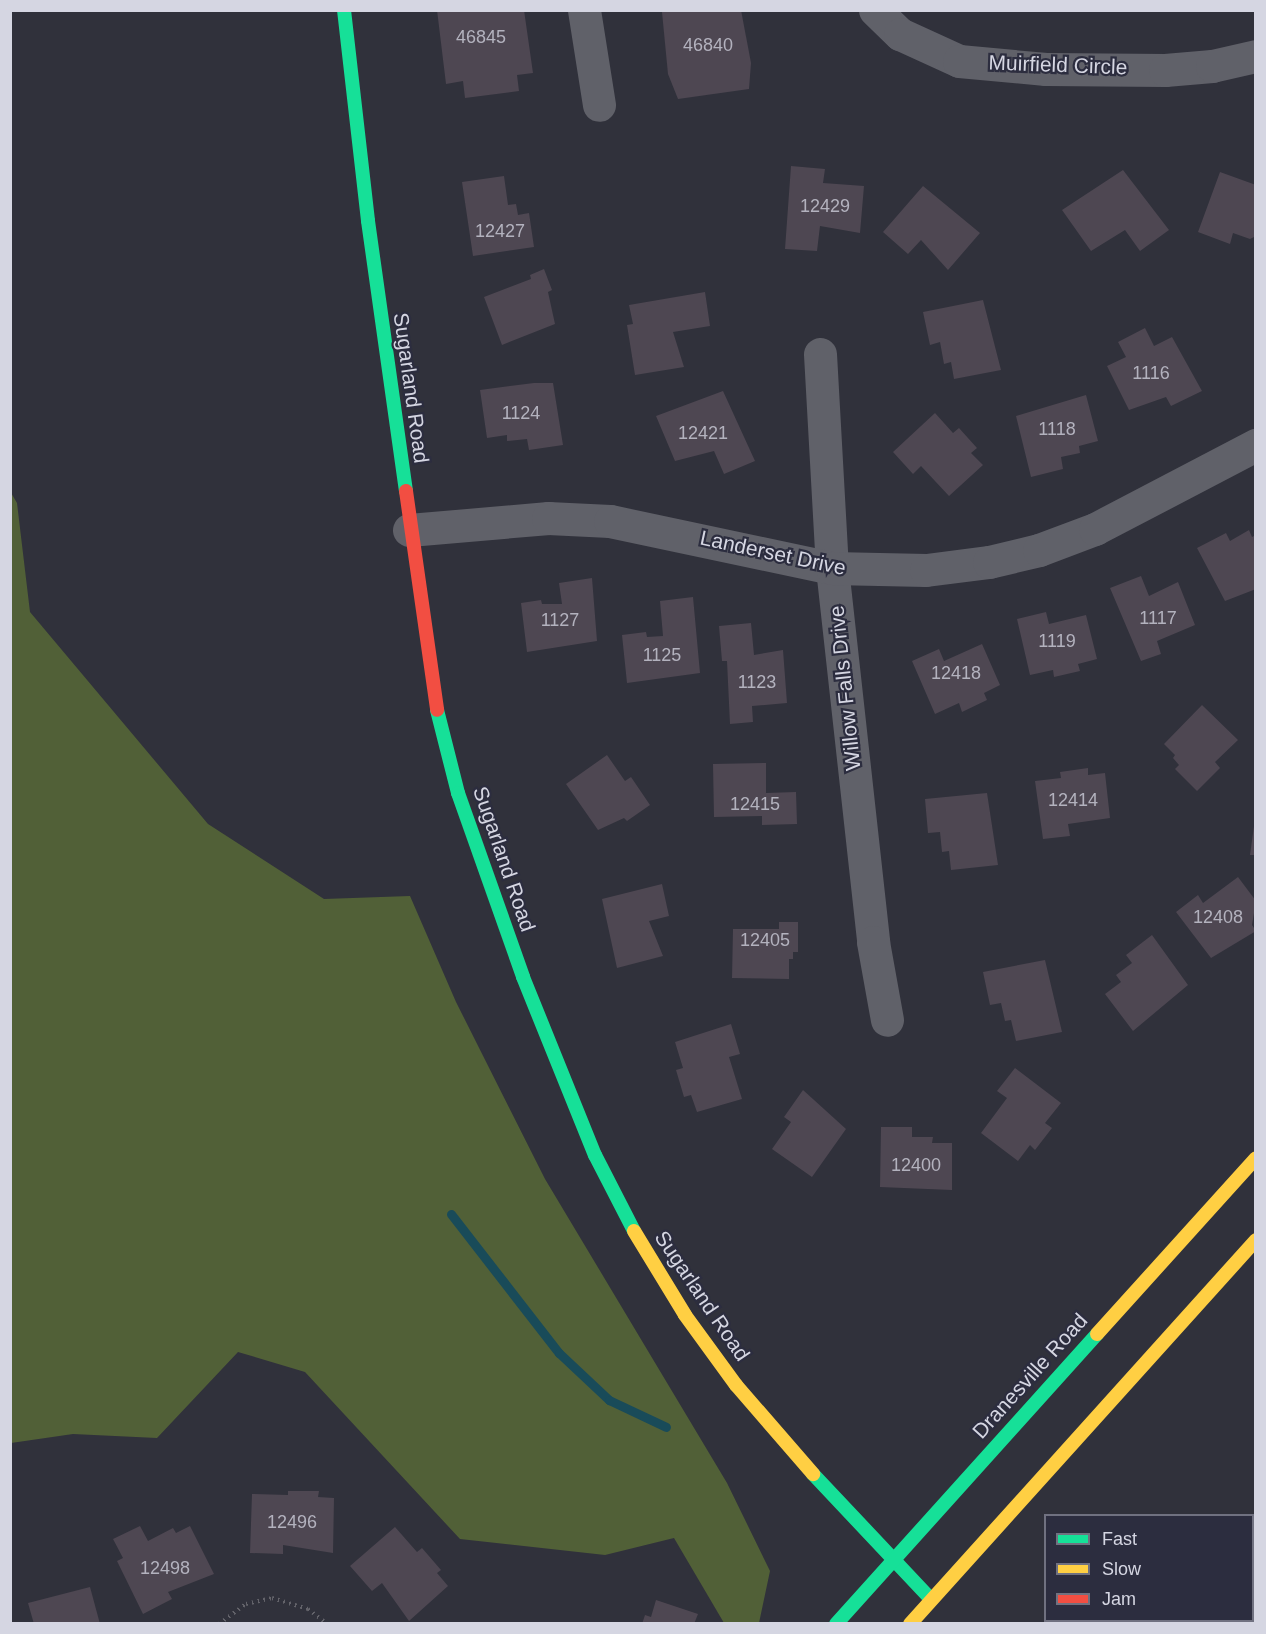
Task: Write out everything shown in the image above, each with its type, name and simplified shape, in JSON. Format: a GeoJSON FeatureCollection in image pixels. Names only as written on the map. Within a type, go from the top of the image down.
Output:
{"type":"FeatureCollection","features":[{"type":"Feature","properties":{"kind":"street","name":"Sugarland Road"},"geometry":{"type":"LineString","coordinates":[[344,10],[353,106],[409,530],[437,709],[458,792],[523,976],[595,1155],[644,1250],[729,1376],[855,1522],[931,1599]]}},
{"type":"Feature","properties":{"kind":"street"},"geometry":{"type":"LineString","coordinates":[[585,10],[599,105]]}},
{"type":"Feature","properties":{"kind":"street","name":"Muirfield Circle"},"geometry":{"type":"LineString","coordinates":[[875,10],[900,34],[959,62],[1046,69],[1165,70],[1212,66],[1256,56]]}},
{"type":"Feature","properties":{"kind":"street","name":"Willow Falls Drive"},"geometry":{"type":"LineString","coordinates":[[820,354],[832,568],[873,942],[887,1020]]}},
{"type":"Feature","properties":{"kind":"street","name":"Landerset Drive"},"geometry":{"type":"LineString","coordinates":[[409,530],[548,518],[610,521],[832,568],[926,570],[989,562],[1039,550],[1095,529],[1256,445]]}},
{"type":"Feature","properties":{"kind":"street","name":"Dranesville Road"},"geometry":{"type":"LineString","coordinates":[[836,1623],[1256,1158]]}},
{"type":"Feature","properties":{"kind":"street"},"geometry":{"type":"LineString","coordinates":[[910,1623],[1256,1240]]}},
{"type":"Feature","properties":{"kind":"path"},"geometry":{"type":"LineString","coordinates":[[219,1623],[246,1604],[272,1598],[308,1609],[327,1623]]}},
{"type":"Feature","properties":{"kind":"green space"},"geometry":{"type":"Polygon","coordinates":[[[10,491],[17,503],[30,612],[208,824],[324,899],[410,896],[456,1002],[545,1179],[727,1483],[770,1571],[759,1623],[724,1623],[674,1538],[605,1555],[460,1539],[305,1372],[238,1352],[157,1438],[73,1434],[11,1443],[10,491]]]}},
{"type":"Feature","properties":{"kind":"building"},"geometry":{"type":"Polygon","coordinates":[[[437,10],[524,10],[533,73],[517,75],[519,91],[465,98],[463,81],[446,84],[437,10]]]}},
{"type":"Feature","properties":{"kind":"building"},"geometry":{"type":"Polygon","coordinates":[[[741,10],[751,63],[749,89],[678,99],[668,74],[662,12],[741,10]]]}},
{"type":"Feature","properties":{"kind":"building"},"geometry":{"type":"Polygon","coordinates":[[[791,166],[825,169],[823,183],[864,186],[860,233],[820,226],[817,251],[785,249],[791,166]]]}},
{"type":"Feature","properties":{"kind":"building"},"geometry":{"type":"Polygon","coordinates":[[[1123,170],[1169,230],[1140,251],[1125,230],[1091,251],[1062,210],[1123,170]]]}},
{"type":"Feature","properties":{"kind":"building"},"geometry":{"type":"Polygon","coordinates":[[[1220,172],[1256,185],[1256,236],[1250,239],[1233,233],[1230,244],[1198,232],[1220,172]]]}},
{"type":"Feature","properties":{"kind":"building"},"geometry":{"type":"Polygon","coordinates":[[[504,176],[508,205],[516,204],[518,215],[529,213],[534,247],[473,256],[462,182],[504,176]]]}},
{"type":"Feature","properties":{"kind":"building"},"geometry":{"type":"Polygon","coordinates":[[[923,186],[980,233],[948,270],[921,240],[908,254],[883,232],[923,186]]]}},
{"type":"Feature","properties":{"kind":"building"},"geometry":{"type":"Polygon","coordinates":[[[544,269],[552,290],[548,292],[555,324],[502,345],[484,297],[531,279],[530,275],[544,269]]]}},
{"type":"Feature","properties":{"kind":"building"},"geometry":{"type":"Polygon","coordinates":[[[705,292],[710,326],[673,332],[684,367],[635,375],[627,325],[633,324],[629,305],[705,292]]]}},
{"type":"Feature","properties":{"kind":"building"},"geometry":{"type":"Polygon","coordinates":[[[983,300],[1001,370],[954,379],[951,362],[944,364],[940,342],[930,345],[923,312],[983,300]]]}},
{"type":"Feature","properties":{"kind":"building"},"geometry":{"type":"Polygon","coordinates":[[[1145,328],[1154,346],[1172,337],[1202,391],[1171,406],[1166,397],[1129,410],[1107,366],[1126,357],[1118,342],[1145,328]]]}},
{"type":"Feature","properties":{"kind":"building"},"geometry":{"type":"Polygon","coordinates":[[[534,383],[553,383],[563,445],[529,450],[527,439],[507,441],[507,435],[487,438],[480,390],[534,383]]]}},
{"type":"Feature","properties":{"kind":"building"},"geometry":{"type":"Polygon","coordinates":[[[723,391],[755,461],[724,474],[714,451],[675,461],[656,416],[723,391]]]}},
{"type":"Feature","properties":{"kind":"building"},"geometry":{"type":"Polygon","coordinates":[[[1086,395],[1098,441],[1079,446],[1080,453],[1061,457],[1063,469],[1031,477],[1016,416],[1086,395]]]}},
{"type":"Feature","properties":{"kind":"building"},"geometry":{"type":"Polygon","coordinates":[[[935,413],[953,433],[959,428],[977,448],[971,453],[983,465],[949,496],[921,466],[913,474],[893,452],[935,413]]]}},
{"type":"Feature","properties":{"kind":"building"},"geometry":{"type":"Polygon","coordinates":[[[1249,530],[1252,537],[1256,535],[1256,589],[1225,601],[1197,548],[1226,533],[1230,541],[1249,530]]]}},
{"type":"Feature","properties":{"kind":"building"},"geometry":{"type":"Polygon","coordinates":[[[1141,576],[1149,596],[1178,582],[1195,625],[1157,641],[1161,654],[1141,661],[1110,588],[1141,576]]]}},
{"type":"Feature","properties":{"kind":"building"},"geometry":{"type":"Polygon","coordinates":[[[592,578],[597,641],[527,652],[521,603],[541,600],[542,604],[562,604],[559,583],[592,578]]]}},
{"type":"Feature","properties":{"kind":"building"},"geometry":{"type":"Polygon","coordinates":[[[693,597],[700,673],[627,683],[622,635],[646,632],[647,637],[663,636],[660,601],[693,597]]]}},
{"type":"Feature","properties":{"kind":"building"},"geometry":{"type":"Polygon","coordinates":[[[1046,612],[1049,624],[1086,615],[1097,659],[1078,664],[1080,671],[1054,677],[1053,670],[1030,675],[1017,619],[1046,612]]]}},
{"type":"Feature","properties":{"kind":"building"},"geometry":{"type":"Polygon","coordinates":[[[751,623],[754,655],[783,650],[787,703],[752,706],[753,722],[730,724],[727,661],[722,661],[719,626],[751,623]]]}},
{"type":"Feature","properties":{"kind":"building"},"geometry":{"type":"Polygon","coordinates":[[[982,644],[1000,685],[984,693],[987,700],[962,712],[959,703],[935,714],[912,661],[939,649],[944,661],[982,644]]]}},
{"type":"Feature","properties":{"kind":"building"},"geometry":{"type":"Polygon","coordinates":[[[1202,705],[1238,740],[1215,762],[1220,768],[1197,791],[1175,769],[1179,765],[1173,758],[1175,755],[1164,744],[1202,705]]]}},
{"type":"Feature","properties":{"kind":"building"},"geometry":{"type":"Polygon","coordinates":[[[607,755],[625,781],[631,777],[650,805],[627,821],[624,818],[598,830],[566,784],[607,755]]]}},
{"type":"Feature","properties":{"kind":"building"},"geometry":{"type":"Polygon","coordinates":[[[766,763],[766,793],[796,792],[797,824],[762,825],[762,816],[714,817],[713,764],[766,763]]]}},
{"type":"Feature","properties":{"kind":"building"},"geometry":{"type":"Polygon","coordinates":[[[1088,768],[1088,775],[1105,773],[1110,818],[1068,824],[1070,836],[1043,839],[1035,781],[1061,778],[1060,772],[1088,768]]]}},
{"type":"Feature","properties":{"kind":"building"},"geometry":{"type":"Polygon","coordinates":[[[987,793],[998,865],[951,870],[949,851],[942,852],[940,832],[928,833],[925,799],[987,793]]]}},
{"type":"Feature","properties":{"kind":"building"},"geometry":{"type":"Polygon","coordinates":[[[1254,826],[1256,826],[1256,855],[1250,855],[1254,826]]]}},
{"type":"Feature","properties":{"kind":"building"},"geometry":{"type":"Polygon","coordinates":[[[1238,877],[1256,901],[1252,925],[1256,931],[1211,958],[1176,912],[1198,895],[1203,903],[1238,877]]]}},
{"type":"Feature","properties":{"kind":"building"},"geometry":{"type":"Polygon","coordinates":[[[662,884],[669,916],[649,921],[663,956],[617,968],[602,899],[662,884]]]}},
{"type":"Feature","properties":{"kind":"building"},"geometry":{"type":"Polygon","coordinates":[[[779,922],[798,922],[798,952],[793,952],[793,959],[789,959],[789,979],[732,978],[733,929],[779,929],[779,922]]]}},
{"type":"Feature","properties":{"kind":"building"},"geometry":{"type":"Polygon","coordinates":[[[1152,935],[1188,985],[1133,1031],[1105,994],[1121,982],[1116,975],[1132,963],[1126,955],[1152,935]]]}},
{"type":"Feature","properties":{"kind":"building"},"geometry":{"type":"Polygon","coordinates":[[[1045,960],[1062,1032],[1016,1041],[1011,1020],[1005,1021],[1001,1003],[990,1005],[983,972],[1045,960]]]}},
{"type":"Feature","properties":{"kind":"building"},"geometry":{"type":"Polygon","coordinates":[[[731,1024],[740,1054],[729,1057],[742,1099],[697,1112],[691,1095],[684,1097],[676,1070],[683,1068],[675,1042],[731,1024]]]}},
{"type":"Feature","properties":{"kind":"building"},"geometry":{"type":"Polygon","coordinates":[[[1015,1068],[1061,1103],[1045,1123],[1052,1128],[1035,1150],[1030,1145],[1018,1161],[981,1133],[1007,1098],[997,1091],[1015,1068]]]}},
{"type":"Feature","properties":{"kind":"building"},"geometry":{"type":"Polygon","coordinates":[[[803,1090],[846,1129],[812,1177],[772,1149],[791,1122],[784,1117],[803,1090]]]}},
{"type":"Feature","properties":{"kind":"building"},"geometry":{"type":"Polygon","coordinates":[[[881,1127],[912,1127],[912,1137],[933,1137],[932,1143],[952,1143],[952,1190],[880,1187],[881,1127]]]}},
{"type":"Feature","properties":{"kind":"building"},"geometry":{"type":"Polygon","coordinates":[[[288,1491],[319,1491],[318,1497],[334,1498],[333,1553],[283,1545],[283,1554],[250,1553],[252,1494],[288,1495],[288,1491]]]}},
{"type":"Feature","properties":{"kind":"building"},"geometry":{"type":"Polygon","coordinates":[[[140,1526],[148,1541],[173,1528],[176,1533],[190,1526],[214,1574],[168,1592],[172,1599],[143,1614],[117,1561],[123,1558],[113,1539],[140,1526]]]}},
{"type":"Feature","properties":{"kind":"building"},"geometry":{"type":"Polygon","coordinates":[[[395,1527],[417,1552],[422,1548],[441,1570],[437,1573],[448,1586],[409,1621],[382,1583],[372,1591],[350,1566],[395,1527]]]}},
{"type":"Feature","properties":{"kind":"building"},"geometry":{"type":"Polygon","coordinates":[[[90,1587],[100,1624],[34,1624],[28,1603],[90,1587]]]}},
{"type":"Feature","properties":{"kind":"building"},"geometry":{"type":"Polygon","coordinates":[[[656,1600],[698,1614],[694,1624],[642,1624],[645,1615],[651,1617],[656,1600]]]}},
{"type":"Feature","properties":{"kind":"waterway"},"geometry":{"type":"LineString","coordinates":[[451,1214],[559,1353],[609,1400],[666,1427]]}},
{"type":"Feature","properties":{"kind":"traffic: fast"},"geometry":{"type":"LineString","coordinates":[[344,10],[368,221],[406,491]]}},
{"type":"Feature","properties":{"kind":"traffic: fast"},"geometry":{"type":"LineString","coordinates":[[437,710],[458,793],[523,977],[595,1155],[634,1231]]}},
{"type":"Feature","properties":{"kind":"traffic: fast"},"geometry":{"type":"LineString","coordinates":[[836,1624],[1097,1334]]}},
{"type":"Feature","properties":{"kind":"traffic: fast"},"geometry":{"type":"LineString","coordinates":[[813,1474],[931,1599]]}},
{"type":"Feature","properties":{"kind":"traffic: slow"},"geometry":{"type":"LineString","coordinates":[[1097,1334],[1256,1158]]}},
{"type":"Feature","properties":{"kind":"traffic: slow"},"geometry":{"type":"LineString","coordinates":[[634,1231],[685,1315],[736,1385],[813,1474]]}},
{"type":"Feature","properties":{"kind":"traffic: slow"},"geometry":{"type":"LineString","coordinates":[[910,1624],[1256,1240]]}},
{"type":"Feature","properties":{"kind":"traffic: jam"},"geometry":{"type":"LineString","coordinates":[[406,491],[437,710]]}}]}
